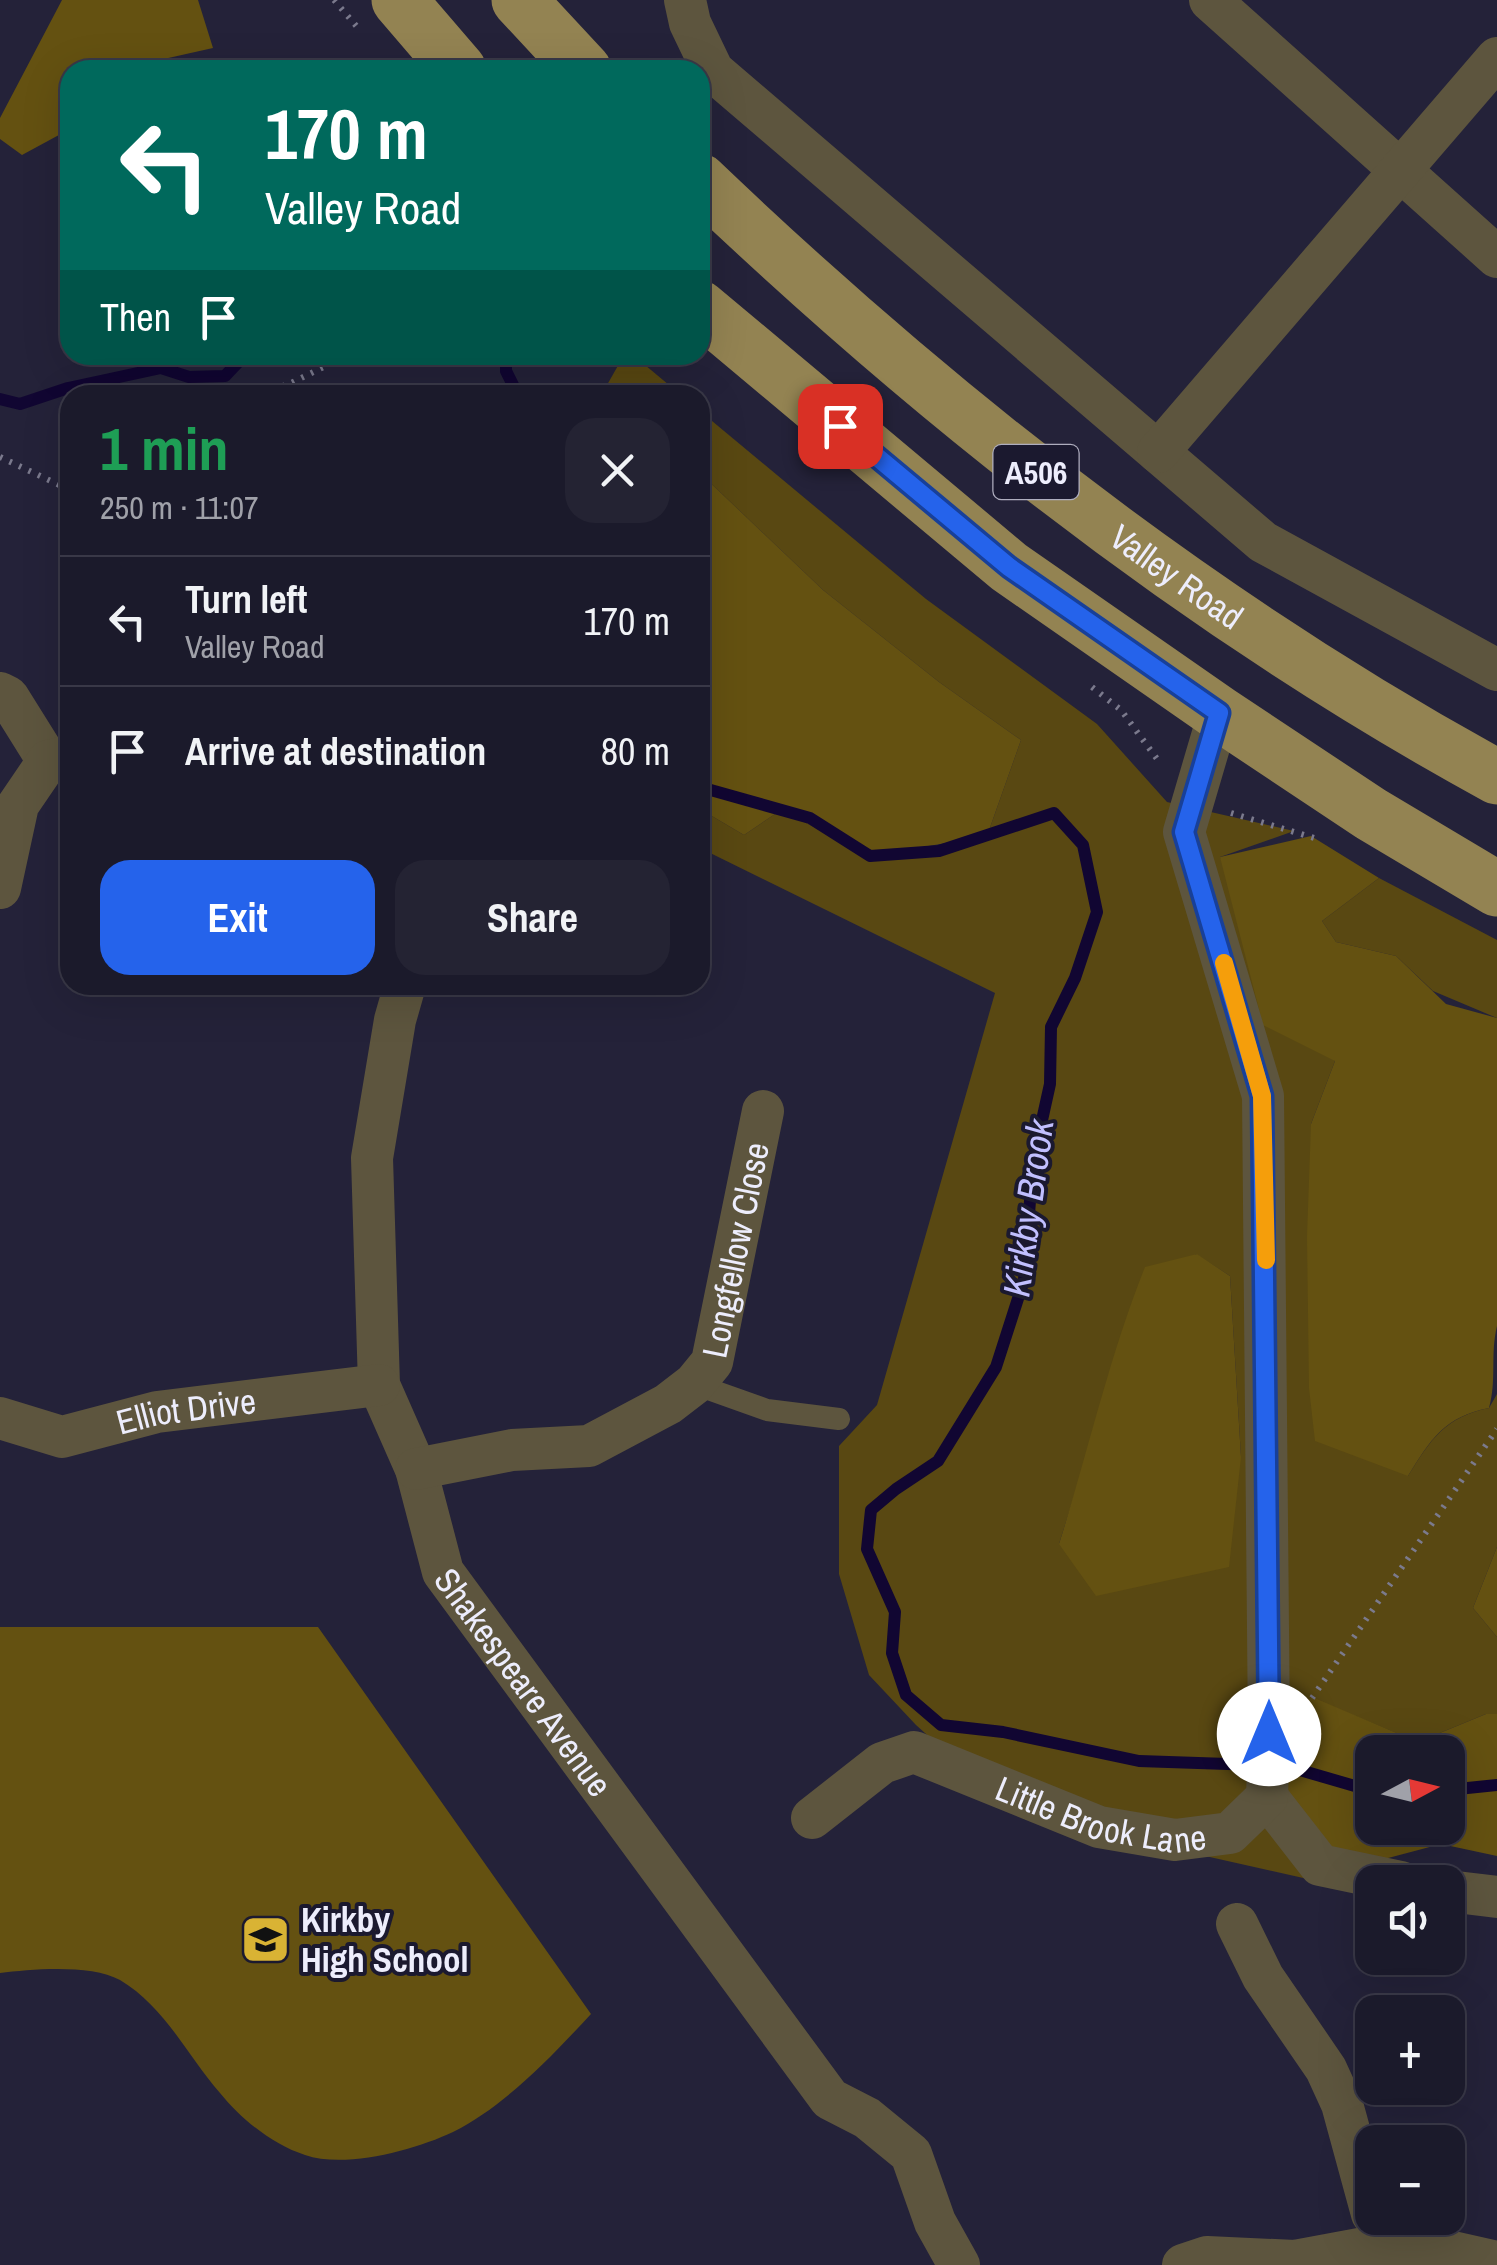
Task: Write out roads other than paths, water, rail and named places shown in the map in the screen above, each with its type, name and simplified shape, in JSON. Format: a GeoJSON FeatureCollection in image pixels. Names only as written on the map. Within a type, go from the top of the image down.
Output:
{"type":"FeatureCollection","features":[{"type":"Feature","properties":{"kind":"main road"},"geometry":{"type":"LineString","coordinates":[[398,0],[450,60]]}},
{"type":"Feature","properties":{"kind":"main road"},"geometry":{"type":"LineString","coordinates":[[519,0],[575,60]]}},
{"type":"Feature","properties":{"kind":"main road","name":"Valley Road"},"geometry":{"type":"LineString","coordinates":[[710,191],[782,260],[994,442],[1243,624],[1401,725],[1497,778]]}},
{"type":"Feature","properties":{"kind":"main road","name":"A506"},"geometry":{"type":"LineString","coordinates":[[710,316],[1009,567],[1371,814],[1497,889]]}},
{"type":"Feature","properties":{"kind":"street"},"geometry":{"type":"LineString","coordinates":[[686,0],[690,23],[708,60]]}},
{"type":"Feature","properties":{"kind":"street"},"geometry":{"type":"LineString","coordinates":[[1210,0],[1497,257]]}},
{"type":"Feature","properties":{"kind":"street"},"geometry":{"type":"LineString","coordinates":[[1158,452],[1497,58]]}},
{"type":"Feature","properties":{"kind":"street"},"geometry":{"type":"LineString","coordinates":[[710,65],[1263,542],[1497,670]]}},
{"type":"Feature","properties":{"kind":"street"},"geometry":{"type":"LineString","coordinates":[[0,693],[59,759],[18,805],[0,888]]}},
{"type":"Feature","properties":{"kind":"street"},"geometry":{"type":"LineString","coordinates":[[1219,713],[1184,832],[1262,1096],[1269,1734],[1266,1797],[1320,1865],[1355,1872]]}},
{"type":"Feature","properties":{"kind":"street","name":"Shakespeare Avenue"},"geometry":{"type":"LineString","coordinates":[[402,995],[372,1158],[379,1385],[416,1470],[442,1572],[830,2100],[867,2118],[910,2154],[934,2222],[959,2265]]}},
{"type":"Feature","properties":{"kind":"street","name":"Longfellow Close"},"geometry":{"type":"LineString","coordinates":[[416,1470],[512,1450],[588,1446],[668,1404],[694,1384],[712,1362],[764,1110]]}},
{"type":"Feature","properties":{"kind":"street","name":"Elliot Drive"},"geometry":{"type":"LineString","coordinates":[[0,1418],[62,1437],[157,1412],[379,1385]]}},
{"type":"Feature","properties":{"kind":"street","name":"Little Brook Lane"},"geometry":{"type":"LineString","coordinates":[[812,1818],[882,1763],[914,1752],[1099,1827],[1175,1840],[1230,1833],[1266,1797]]}},
{"type":"Feature","properties":{"kind":"street"},"geometry":{"type":"LineString","coordinates":[[1465,1893],[1497,1896]]}},
{"type":"Feature","properties":{"kind":"street"},"geometry":{"type":"LineString","coordinates":[[1237,1924],[1263,1977],[1326,2069],[1342,2104],[1355,2150]]}},
{"type":"Feature","properties":{"kind":"street"},"geometry":{"type":"LineString","coordinates":[[1183,2265],[1206,2257],[1295,2262],[1355,2235]]}},
{"type":"Feature","properties":{"kind":"street"},"geometry":{"type":"LineString","coordinates":[[1406,2235],[1497,2262]]}},
{"type":"Feature","properties":{"kind":"lane"},"geometry":{"type":"LineString","coordinates":[[694,1384],[767,1410],[839,1419]]}},
{"type":"Feature","properties":{"kind":"waterway","name":"Kirkby Brook"},"geometry":{"type":"LineString","coordinates":[[82,385],[161,368],[189,377],[225,376],[235,365]]}},
{"type":"Feature","properties":{"kind":"waterway","name":"Kirkby Brook"},"geometry":{"type":"LineString","coordinates":[[506,365],[513,385]]}},
{"type":"Feature","properties":{"kind":"waterway","name":"Kirkby Brook"},"geometry":{"type":"LineString","coordinates":[[0,399],[20,404],[60,391]]}},
{"type":"Feature","properties":{"kind":"waterway","name":"Kirkby Brook"},"geometry":{"type":"LineString","coordinates":[[710,790],[810,818],[870,856],[939,851],[1054,813],[1083,845],[1097,912],[1075,978],[1051,1027],[1050,1084],[1033,1161],[1024,1280],[996,1367],[938,1461],[871,1510],[867,1549],[895,1612],[892,1653],[906,1695],[941,1725],[1003,1732],[1139,1761],[1286,1766],[1355,1786]]}},
{"type":"Feature","properties":{"kind":"waterway","name":"Kirkby Brook"},"geometry":{"type":"LineString","coordinates":[[1465,1788],[1497,1785]]}},
{"type":"Feature","properties":{"kind":"place","name":"Kirkby High School"},"geometry":{"type":"Point","coordinates":[266,1939]}}]}
